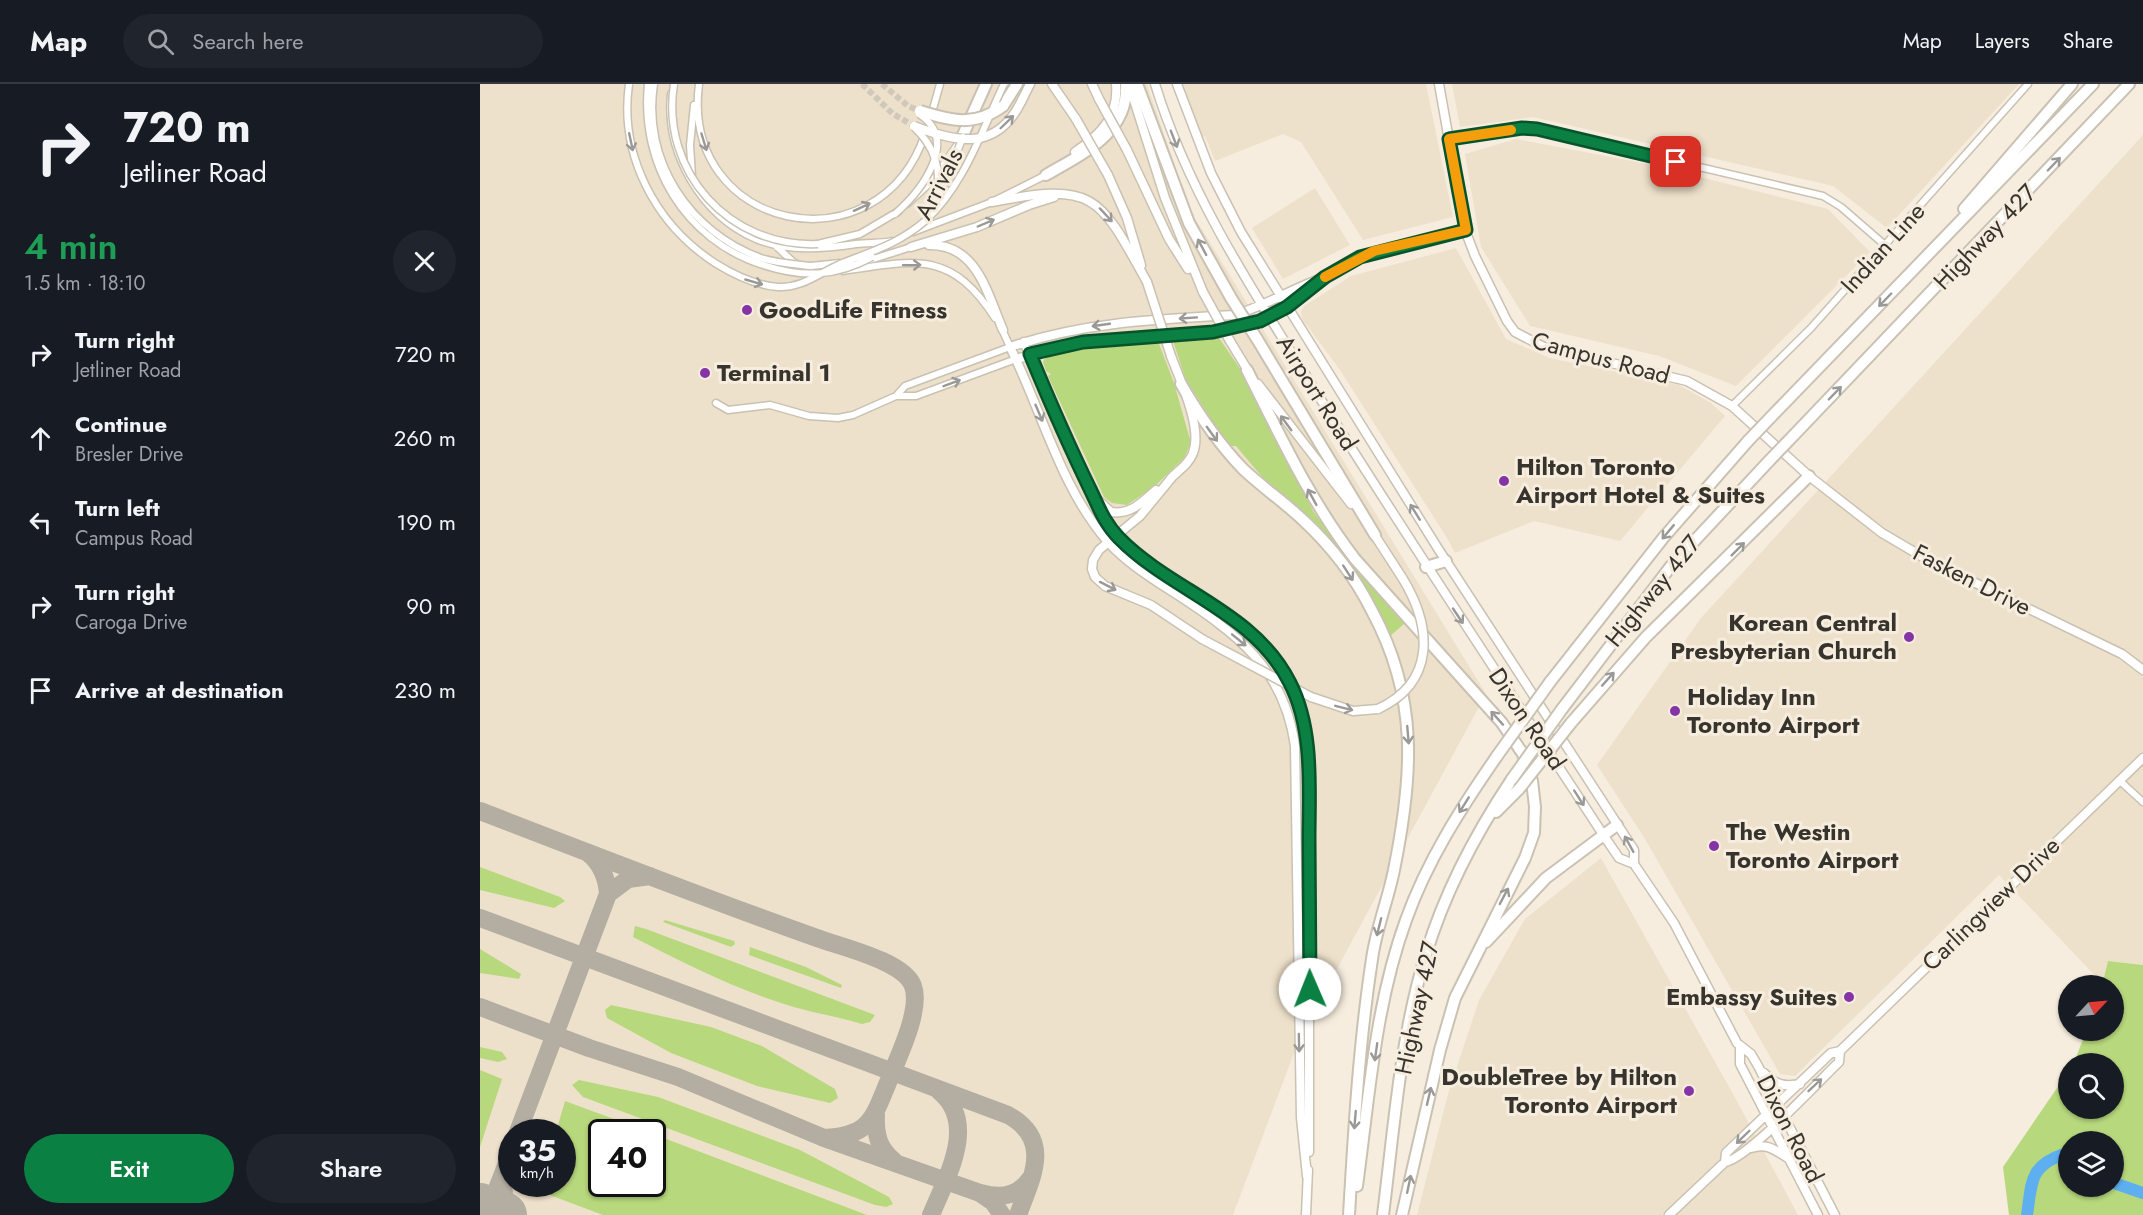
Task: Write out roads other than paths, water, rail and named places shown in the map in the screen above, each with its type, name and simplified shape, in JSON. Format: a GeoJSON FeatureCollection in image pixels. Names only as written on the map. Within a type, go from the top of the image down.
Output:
{"type":"FeatureCollection","features":[{"type":"Feature","properties":{"kind":"highway"},"geometry":{"type":"LineString","coordinates":[[963,135],[986,84]]}},
{"type":"Feature","properties":{"kind":"highway"},"geometry":{"type":"LineString","coordinates":[[920,113],[953,121],[980,119],[1003,106],[1017,84]]}},
{"type":"Feature","properties":{"kind":"highway"},"geometry":{"type":"LineString","coordinates":[[1046,175],[1084,153],[1108,134],[1122,110],[1128,84]]}},
{"type":"Feature","properties":{"kind":"highway"},"geometry":{"type":"LineString","coordinates":[[1137,84],[1189,223],[1231,298],[1375,535]]}},
{"type":"Feature","properties":{"kind":"highway"},"geometry":{"type":"LineString","coordinates":[[1920,263],[2072,84]]}},
{"type":"Feature","properties":{"kind":"highway","name":"Highway 427"},"geometry":{"type":"LineString","coordinates":[[1351,1215],[1377,1040],[1396,948],[1431,861],[1497,756],[1550,682],[1664,537],[1748,441],[2093,84]]}},
{"type":"Feature","properties":{"kind":"highway","name":"Highway 427"},"geometry":{"type":"LineString","coordinates":[[1383,1215],[1407,1032],[1417,987],[1446,897],[1481,827],[1516,784],[1562,709],[1671,566],[2130,84]]}},
{"type":"Feature","properties":{"kind":"highway"},"geometry":{"type":"LineString","coordinates":[[2118,98],[2138,84]]}},
{"type":"Feature","properties":{"kind":"highway"},"geometry":{"type":"LineString","coordinates":[[1247,370],[1313,500],[1333,530],[1355,559],[1502,723],[1523,754],[1534,798],[1534,833],[1525,858],[1455,998],[1440,1050],[1402,1215]]}},
{"type":"Feature","properties":{"kind":"highway"},"geometry":{"type":"LineString","coordinates":[[1181,384],[1216,440],[1245,470],[1303,520],[1340,560],[1372,610],[1393,657],[1406,717],[1410,760],[1407,793],[1394,871],[1372,955],[1365,1010],[1351,1215]]}},
{"type":"Feature","properties":{"kind":"highway"},"geometry":{"type":"LineString","coordinates":[[1516,784],[1647,637],[1809,477]]}},
{"type":"Feature","properties":{"kind":"highway"},"geometry":{"type":"LineString","coordinates":[[1426,567],[1446,561]]}},
{"type":"Feature","properties":{"kind":"highway"},"geometry":{"type":"LineString","coordinates":[[1479,949],[1546,878],[1617,825]]}},
{"type":"Feature","properties":{"kind":"street"},"geometry":{"type":"LineString","coordinates":[[629,84],[628,123],[638,169],[661,211],[694,248],[730,272],[769,286],[799,285],[845,262],[876,252],[907,235],[936,209],[951,189],[1005,84]]}},
{"type":"Feature","properties":{"kind":"street"},"geometry":{"type":"LineString","coordinates":[[648,84],[648,121],[655,154],[664,179],[688,214],[713,238],[743,257],[785,270],[812,273],[835,272],[917,264],[951,270],[975,289],[1003,330]]}},
{"type":"Feature","properties":{"kind":"street","name":"Arrivals"},"geometry":{"type":"LineString","coordinates":[[648,84],[648,132],[662,178],[679,205],[709,237],[744,258],[790,273],[806,275],[833,273],[859,265],[916,229],[941,191],[963,135]]}},
{"type":"Feature","properties":{"kind":"street"},"geometry":{"type":"LineString","coordinates":[[654,84],[652,115],[660,156],[676,191],[703,224],[730,244],[763,258],[811,266],[845,262]]}},
{"type":"Feature","properties":{"kind":"street"},"geometry":{"type":"LineString","coordinates":[[673,84],[670,111],[673,138],[681,162],[695,187],[716,211],[739,230],[774,244],[814,249],[893,241]]}},
{"type":"Feature","properties":{"kind":"street","name":"Arrivals"},"geometry":{"type":"LineString","coordinates":[[673,84],[675,139],[685,167],[711,203],[735,224],[777,240],[810,244],[844,240],[895,214]]}},
{"type":"Feature","properties":{"kind":"street"},"geometry":{"type":"LineString","coordinates":[[695,187],[690,146],[699,84]]}},
{"type":"Feature","properties":{"kind":"street"},"geometry":{"type":"LineString","coordinates":[[699,84],[699,121],[707,152],[732,188],[748,201],[779,215],[822,219],[852,212],[871,203],[897,182],[913,162],[921,146],[940,84]]}},
{"type":"Feature","properties":{"kind":"street"},"geometry":{"type":"LineString","coordinates":[[914,127],[949,138],[980,139],[1009,122],[1030,84]]}},
{"type":"Feature","properties":{"kind":"street"},"geometry":{"type":"LineString","coordinates":[[1052,84],[1076,119],[1108,175],[1127,218],[1192,417],[1195,444],[1187,463],[1135,508],[1124,513],[1112,512],[1092,492]]}},
{"type":"Feature","properties":{"kind":"street"},"geometry":{"type":"LineString","coordinates":[[1092,84],[1169,239],[1203,292],[1247,370],[1375,535],[1413,596],[1424,626],[1422,660],[1410,685],[1399,697],[1378,709],[1353,711],[1311,698],[1202,639],[1151,605],[1101,583],[1093,573],[1092,561],[1099,550],[1140,516],[1173,476]]}},
{"type":"Feature","properties":{"kind":"street"},"geometry":{"type":"LineString","coordinates":[[835,272],[893,241],[992,202],[1046,175],[1095,138],[1107,124],[1115,108],[1116,84]]}},
{"type":"Feature","properties":{"kind":"street"},"geometry":{"type":"LineString","coordinates":[[1128,84],[1182,247],[1203,292]]}},
{"type":"Feature","properties":{"kind":"street","name":"Airport Road"},"geometry":{"type":"LineString","coordinates":[[1155,84],[1196,190],[1227,248],[1426,567]]}},
{"type":"Feature","properties":{"kind":"street","name":"Airport Road"},"geometry":{"type":"LineString","coordinates":[[1177,84],[1211,173],[1241,232],[1446,561]]}},
{"type":"Feature","properties":{"kind":"street","name":"Campus Road"},"geometry":{"type":"LineString","coordinates":[[1439,84],[1466,230],[1474,256],[1507,321],[1521,336],[1544,347],[1687,381],[1732,406],[1809,477]]}},
{"type":"Feature","properties":{"kind":"street","name":"Indian Line"},"geometry":{"type":"LineString","coordinates":[[1732,406],[1811,328],[2028,84]]}},
{"type":"Feature","properties":{"kind":"street"},"geometry":{"type":"LineString","coordinates":[[895,214],[917,191],[937,153],[937,138],[933,127],[920,113]]}},
{"type":"Feature","properties":{"kind":"street"},"geometry":{"type":"LineString","coordinates":[[907,235],[926,213],[938,184],[934,154],[926,140],[914,127]]}},
{"type":"Feature","properties":{"kind":"street"},"geometry":{"type":"LineString","coordinates":[[1449,139],[1522,128],[1537,129],[1823,196],[1841,207],[1886,246]]}},
{"type":"Feature","properties":{"kind":"street"},"geometry":{"type":"LineString","coordinates":[[895,214],[932,181],[963,135]]}},
{"type":"Feature","properties":{"kind":"street"},"geometry":{"type":"LineString","coordinates":[[992,202],[1054,192],[1078,196],[1094,204],[1110,218],[1147,282]]}},
{"type":"Feature","properties":{"kind":"street"},"geometry":{"type":"LineString","coordinates":[[859,265],[977,227],[1041,200],[1078,196]]}},
{"type":"Feature","properties":{"kind":"street"},"geometry":{"type":"LineString","coordinates":[[896,396],[905,386],[1010,347],[1080,328],[1234,315],[1325,277],[1374,251],[1466,230]]}},
{"type":"Feature","properties":{"kind":"street"},"geometry":{"type":"LineString","coordinates":[[774,244],[792,261],[812,273]]}},
{"type":"Feature","properties":{"kind":"street"},"geometry":{"type":"LineString","coordinates":[[910,247],[949,247],[970,260],[1080,502],[1108,542],[1154,580],[1246,646],[1268,671],[1277,686],[1288,712],[1295,747],[1301,1118],[1307,1176]]}},
{"type":"Feature","properties":{"kind":"street"},"geometry":{"type":"LineString","coordinates":[[716,403],[728,410],[770,405],[809,416],[838,418],[853,415],[896,396],[916,396],[1030,354],[1083,342],[1213,332],[1260,321],[1287,307],[1325,277]]}},
{"type":"Feature","properties":{"kind":"street"},"geometry":{"type":"LineString","coordinates":[[1080,328],[1083,342]]}},
{"type":"Feature","properties":{"kind":"street"},"geometry":{"type":"LineString","coordinates":[[1024,342],[1076,462],[1101,513],[1117,536],[1148,563],[1239,621],[1272,653],[1291,683],[1303,715],[1308,762],[1311,1119],[1306,1215]]}},
{"type":"Feature","properties":{"kind":"street","name":"Fasken Drive"},"geometry":{"type":"LineString","coordinates":[[1809,477],[1877,530],[1928,560],[2122,654],[2143,670]]}},
{"type":"Feature","properties":{"kind":"street","name":"Dixon Road"},"geometry":{"type":"LineString","coordinates":[[1446,561],[1634,850],[1634,864]]}},
{"type":"Feature","properties":{"kind":"street","name":"Dixon Road"},"geometry":{"type":"LineString","coordinates":[[1426,567],[1619,858],[1634,864],[1674,923],[1740,1047],[1740,1064],[1786,1157],[1818,1215]]}},
{"type":"Feature","properties":{"kind":"street","name":"Carlingview Drive"},"geometry":{"type":"LineString","coordinates":[[1725,1162],[1726,1153],[1831,1053],[1840,1051],[2143,758]]}},
{"type":"Feature","properties":{"kind":"street"},"geometry":{"type":"LineString","coordinates":[[2120,781],[2143,802]]}},
{"type":"Feature","properties":{"kind":"street"},"geometry":{"type":"LineString","coordinates":[[1298,921],[1309,922]]}},
{"type":"Feature","properties":{"kind":"street","name":"Dixon Road"},"geometry":{"type":"LineString","coordinates":[[1740,1047],[1751,1054],[1758,1066],[1835,1215]]}},
{"type":"Feature","properties":{"kind":"street","name":"Carlingview Drive"},"geometry":{"type":"LineString","coordinates":[[1669,1215],[1725,1162],[1732,1161],[1747,1150],[1783,1116],[1839,1062],[1840,1051]]}},
{"type":"Feature","properties":{"kind":"street"},"geometry":{"type":"LineString","coordinates":[[1758,1066],[1775,1084],[1788,1086],[1800,1084]]}},
{"type":"Feature","properties":{"kind":"street"},"geometry":{"type":"LineString","coordinates":[[1747,1150],[1762,1145],[1786,1157]]}},
{"type":"Feature","properties":{"kind":"waterway"},"geometry":{"type":"LineString","coordinates":[[2027,1215],[2034,1177],[2044,1164],[2058,1157]]}},
{"type":"Feature","properties":{"kind":"waterway"},"geometry":{"type":"LineString","coordinates":[[2124,1186],[2143,1193]]}},
{"type":"Feature","properties":{"kind":"tunnel"},"geometry":{"type":"LineString","coordinates":[[862,84],[893,114],[914,126]]}},
{"type":"Feature","properties":{"kind":"tunnel"},"geometry":{"type":"LineString","coordinates":[[882,84],[908,106],[920,111]]}},
{"type":"Feature","properties":{"kind":"place","name":"GoodLife Fitness"},"geometry":{"type":"Point","coordinates":[747,310]}},
{"type":"Feature","properties":{"kind":"place","name":"Terminal 1"},"geometry":{"type":"Point","coordinates":[705,373]}},
{"type":"Feature","properties":{"kind":"place","name":"Hilton Toronto Airport Hotel & Suites"},"geometry":{"type":"Point","coordinates":[1504,481]}},
{"type":"Feature","properties":{"kind":"place","name":"Korean Central Presbyterian Church"},"geometry":{"type":"Point","coordinates":[1909,637]}},
{"type":"Feature","properties":{"kind":"place","name":"Holiday Inn Toronto Airport"},"geometry":{"type":"Point","coordinates":[1675,711]}},
{"type":"Feature","properties":{"kind":"place","name":"The Westin Toronto Airport"},"geometry":{"type":"Point","coordinates":[1714,846]}},
{"type":"Feature","properties":{"kind":"place","name":"Embassy Suites"},"geometry":{"type":"Point","coordinates":[1849,997]}},
{"type":"Feature","properties":{"kind":"place","name":"DoubleTree by Hilton Toronto Airport"},"geometry":{"type":"Point","coordinates":[1689,1091]}}]}
